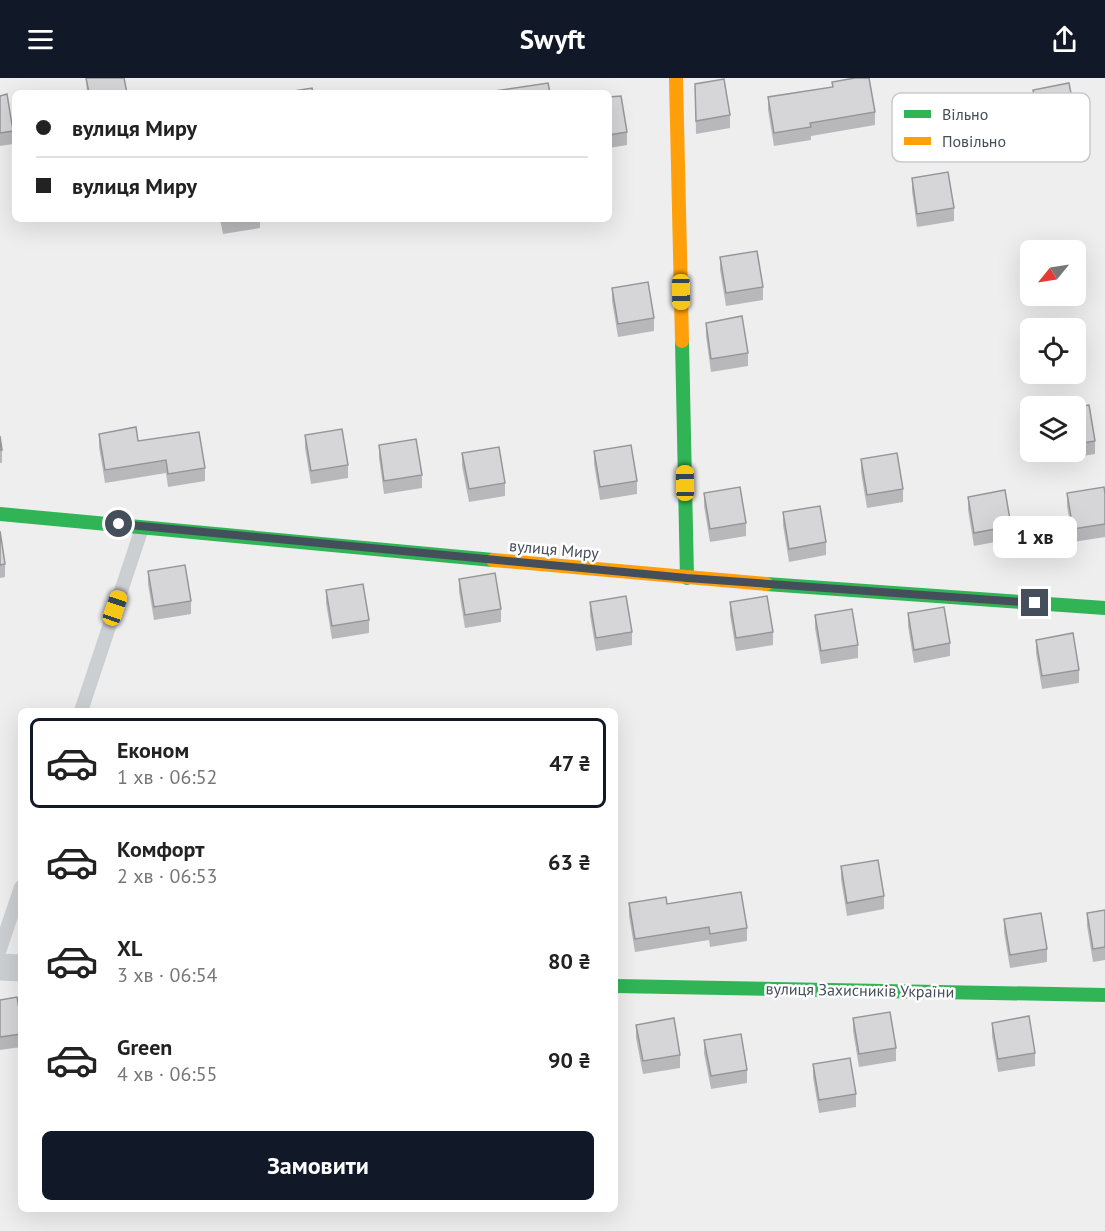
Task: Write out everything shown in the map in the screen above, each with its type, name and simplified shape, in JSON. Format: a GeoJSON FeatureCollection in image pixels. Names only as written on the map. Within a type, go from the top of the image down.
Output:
{"type":"FeatureCollection","features":[{"type":"Feature","properties":{"kind":"street"},"geometry":{"type":"LineString","coordinates":[[676,78],[687,578]]}},
{"type":"Feature","properties":{"kind":"street","name":"вулиця Миру"},"geometry":{"type":"LineString","coordinates":[[0,514],[687,578],[1105,608]]}},
{"type":"Feature","properties":{"kind":"street"},"geometry":{"type":"LineString","coordinates":[[0,968],[18,968]]}},
{"type":"Feature","properties":{"kind":"street","name":"вулиця Захисників України"},"geometry":{"type":"LineString","coordinates":[[618,986],[1105,995]]}},
{"type":"Feature","properties":{"kind":"lane"},"geometry":{"type":"LineString","coordinates":[[82,708],[143,526]]}},
{"type":"Feature","properties":{"kind":"lane"},"geometry":{"type":"LineString","coordinates":[[0,950],[18,896]]}},
{"type":"Feature","properties":{"kind":"building"},"geometry":{"type":"Polygon","coordinates":[[[86,78],[124,78],[126,90],[88,90],[86,78]]]}},
{"type":"Feature","properties":{"kind":"building"},"geometry":{"type":"Polygon","coordinates":[[[869,78],[875,112],[810,123],[811,127],[774,133],[768,97],[833,87],[832,82],[869,78]]]}},
{"type":"Feature","properties":{"kind":"building"},"geometry":{"type":"Polygon","coordinates":[[[724,79],[730,115],[696,121],[695,84],[724,79]]]}},
{"type":"Feature","properties":{"kind":"building"},"geometry":{"type":"Polygon","coordinates":[[[548,83],[549,90],[501,90],[548,83]]]}},
{"type":"Feature","properties":{"kind":"building"},"geometry":{"type":"Polygon","coordinates":[[[1069,83],[1071,93],[1034,93],[1033,90],[1069,83]]]}},
{"type":"Feature","properties":{"kind":"building"},"geometry":{"type":"Polygon","coordinates":[[[7,94],[12,131],[0,133],[0,96],[7,94]]]}},
{"type":"Feature","properties":{"kind":"building"},"geometry":{"type":"Polygon","coordinates":[[[621,96],[627,132],[612,134],[612,97],[621,96]]]}},
{"type":"Feature","properties":{"kind":"building"},"geometry":{"type":"Polygon","coordinates":[[[948,172],[954,208],[917,214],[912,178],[948,172]]]}},
{"type":"Feature","properties":{"kind":"building"},"geometry":{"type":"Polygon","coordinates":[[[757,251],[763,287],[726,293],[720,257],[757,251]]]}},
{"type":"Feature","properties":{"kind":"building"},"geometry":{"type":"Polygon","coordinates":[[[648,282],[654,318],[618,324],[612,288],[648,282]]]}},
{"type":"Feature","properties":{"kind":"building"},"geometry":{"type":"Polygon","coordinates":[[[742,316],[748,353],[711,359],[706,323],[742,316]]]}},
{"type":"Feature","properties":{"kind":"building"},"geometry":{"type":"Polygon","coordinates":[[[1086,405],[1089,405],[1095,441],[1086,442],[1086,405]]]}},
{"type":"Feature","properties":{"kind":"building"},"geometry":{"type":"Polygon","coordinates":[[[136,427],[138,441],[199,432],[205,468],[168,474],[166,460],[105,470],[99,434],[136,427]]]}},
{"type":"Feature","properties":{"kind":"building"},"geometry":{"type":"Polygon","coordinates":[[[342,429],[348,465],[311,471],[305,435],[342,429]]]}},
{"type":"Feature","properties":{"kind":"building"},"geometry":{"type":"Polygon","coordinates":[[[416,439],[422,475],[384,481],[379,445],[416,439]]]}},
{"type":"Feature","properties":{"kind":"building"},"geometry":{"type":"Polygon","coordinates":[[[631,445],[637,481],[600,487],[594,451],[631,445]]]}},
{"type":"Feature","properties":{"kind":"building"},"geometry":{"type":"Polygon","coordinates":[[[499,447],[505,483],[469,489],[462,453],[499,447]]]}},
{"type":"Feature","properties":{"kind":"building"},"geometry":{"type":"Polygon","coordinates":[[[897,453],[903,489],[867,495],[861,459],[897,453]]]}},
{"type":"Feature","properties":{"kind":"building"},"geometry":{"type":"Polygon","coordinates":[[[740,487],[746,523],[710,529],[704,493],[740,487]]]}},
{"type":"Feature","properties":{"kind":"building"},"geometry":{"type":"Polygon","coordinates":[[[1104,487],[1105,524],[1073,529],[1067,493],[1104,487]]]}},
{"type":"Feature","properties":{"kind":"building"},"geometry":{"type":"Polygon","coordinates":[[[1005,490],[1011,526],[974,533],[968,497],[1005,490]]]}},
{"type":"Feature","properties":{"kind":"building"},"geometry":{"type":"Polygon","coordinates":[[[820,506],[826,542],[789,549],[783,512],[820,506]]]}},
{"type":"Feature","properties":{"kind":"building"},"geometry":{"type":"Polygon","coordinates":[[[0,531],[5,564],[0,565],[0,531]]]}},
{"type":"Feature","properties":{"kind":"building"},"geometry":{"type":"Polygon","coordinates":[[[185,565],[191,601],[154,607],[148,571],[185,565]]]}},
{"type":"Feature","properties":{"kind":"building"},"geometry":{"type":"Polygon","coordinates":[[[495,573],[501,609],[465,615],[459,579],[495,573]]]}},
{"type":"Feature","properties":{"kind":"building"},"geometry":{"type":"Polygon","coordinates":[[[363,584],[369,620],[332,626],[326,590],[363,584]]]}},
{"type":"Feature","properties":{"kind":"building"},"geometry":{"type":"Polygon","coordinates":[[[626,596],[632,632],[596,638],[590,602],[626,596]]]}},
{"type":"Feature","properties":{"kind":"building"},"geometry":{"type":"Polygon","coordinates":[[[767,596],[773,632],[736,638],[730,602],[767,596]]]}},
{"type":"Feature","properties":{"kind":"building"},"geometry":{"type":"Polygon","coordinates":[[[944,607],[950,643],[914,650],[908,613],[944,607]]]}},
{"type":"Feature","properties":{"kind":"building"},"geometry":{"type":"Polygon","coordinates":[[[852,609],[858,645],[821,651],[815,615],[852,609]]]}},
{"type":"Feature","properties":{"kind":"building"},"geometry":{"type":"Polygon","coordinates":[[[1073,633],[1079,670],[1042,676],[1036,640],[1073,633]]]}},
{"type":"Feature","properties":{"kind":"building"},"geometry":{"type":"Polygon","coordinates":[[[878,860],[884,896],[847,903],[841,866],[878,860]]]}},
{"type":"Feature","properties":{"kind":"building"},"geometry":{"type":"Polygon","coordinates":[[[741,892],[747,928],[710,934],[709,927],[635,939],[629,903],[666,897],[667,904],[741,892]]]}},
{"type":"Feature","properties":{"kind":"building"},"geometry":{"type":"Polygon","coordinates":[[[1105,910],[1105,947],[1093,949],[1087,913],[1105,910]]]}},
{"type":"Feature","properties":{"kind":"building"},"geometry":{"type":"Polygon","coordinates":[[[1041,913],[1047,949],[1010,955],[1004,919],[1041,913]]]}},
{"type":"Feature","properties":{"kind":"building"},"geometry":{"type":"Polygon","coordinates":[[[17,997],[18,1034],[0,1037],[0,1000],[17,997]]]}},
{"type":"Feature","properties":{"kind":"building"},"geometry":{"type":"Polygon","coordinates":[[[890,1012],[896,1048],[859,1054],[853,1018],[890,1012]]]}},
{"type":"Feature","properties":{"kind":"building"},"geometry":{"type":"Polygon","coordinates":[[[1029,1016],[1035,1053],[998,1059],[992,1023],[1029,1016]]]}},
{"type":"Feature","properties":{"kind":"building"},"geometry":{"type":"Polygon","coordinates":[[[674,1018],[680,1055],[643,1061],[636,1025],[674,1018]]]}},
{"type":"Feature","properties":{"kind":"building"},"geometry":{"type":"Polygon","coordinates":[[[741,1034],[747,1070],[711,1076],[704,1040],[741,1034]]]}},
{"type":"Feature","properties":{"kind":"building"},"geometry":{"type":"Polygon","coordinates":[[[850,1058],[856,1094],[819,1100],[813,1064],[850,1058]]]}},
{"type":"Feature","properties":{"kind":"traffic: fast"},"geometry":{"type":"LineString","coordinates":[[682,341],[687,578]]}},
{"type":"Feature","properties":{"kind":"traffic: fast"},"geometry":{"type":"LineString","coordinates":[[0,514],[493,560]]}},
{"type":"Feature","properties":{"kind":"traffic: fast"},"geometry":{"type":"LineString","coordinates":[[766,584],[1105,608]]}},
{"type":"Feature","properties":{"kind":"traffic: fast"},"geometry":{"type":"LineString","coordinates":[[618,986],[1105,995]]}},
{"type":"Feature","properties":{"kind":"traffic: slow"},"geometry":{"type":"LineString","coordinates":[[676,78],[682,341]]}},
{"type":"Feature","properties":{"kind":"traffic: slow"},"geometry":{"type":"LineString","coordinates":[[493,560],[766,584]]}},
{"type":"Feature","properties":{"kind":"route"},"geometry":{"type":"LineString","coordinates":[[119,524],[687,578],[1035,603]]}}]}
